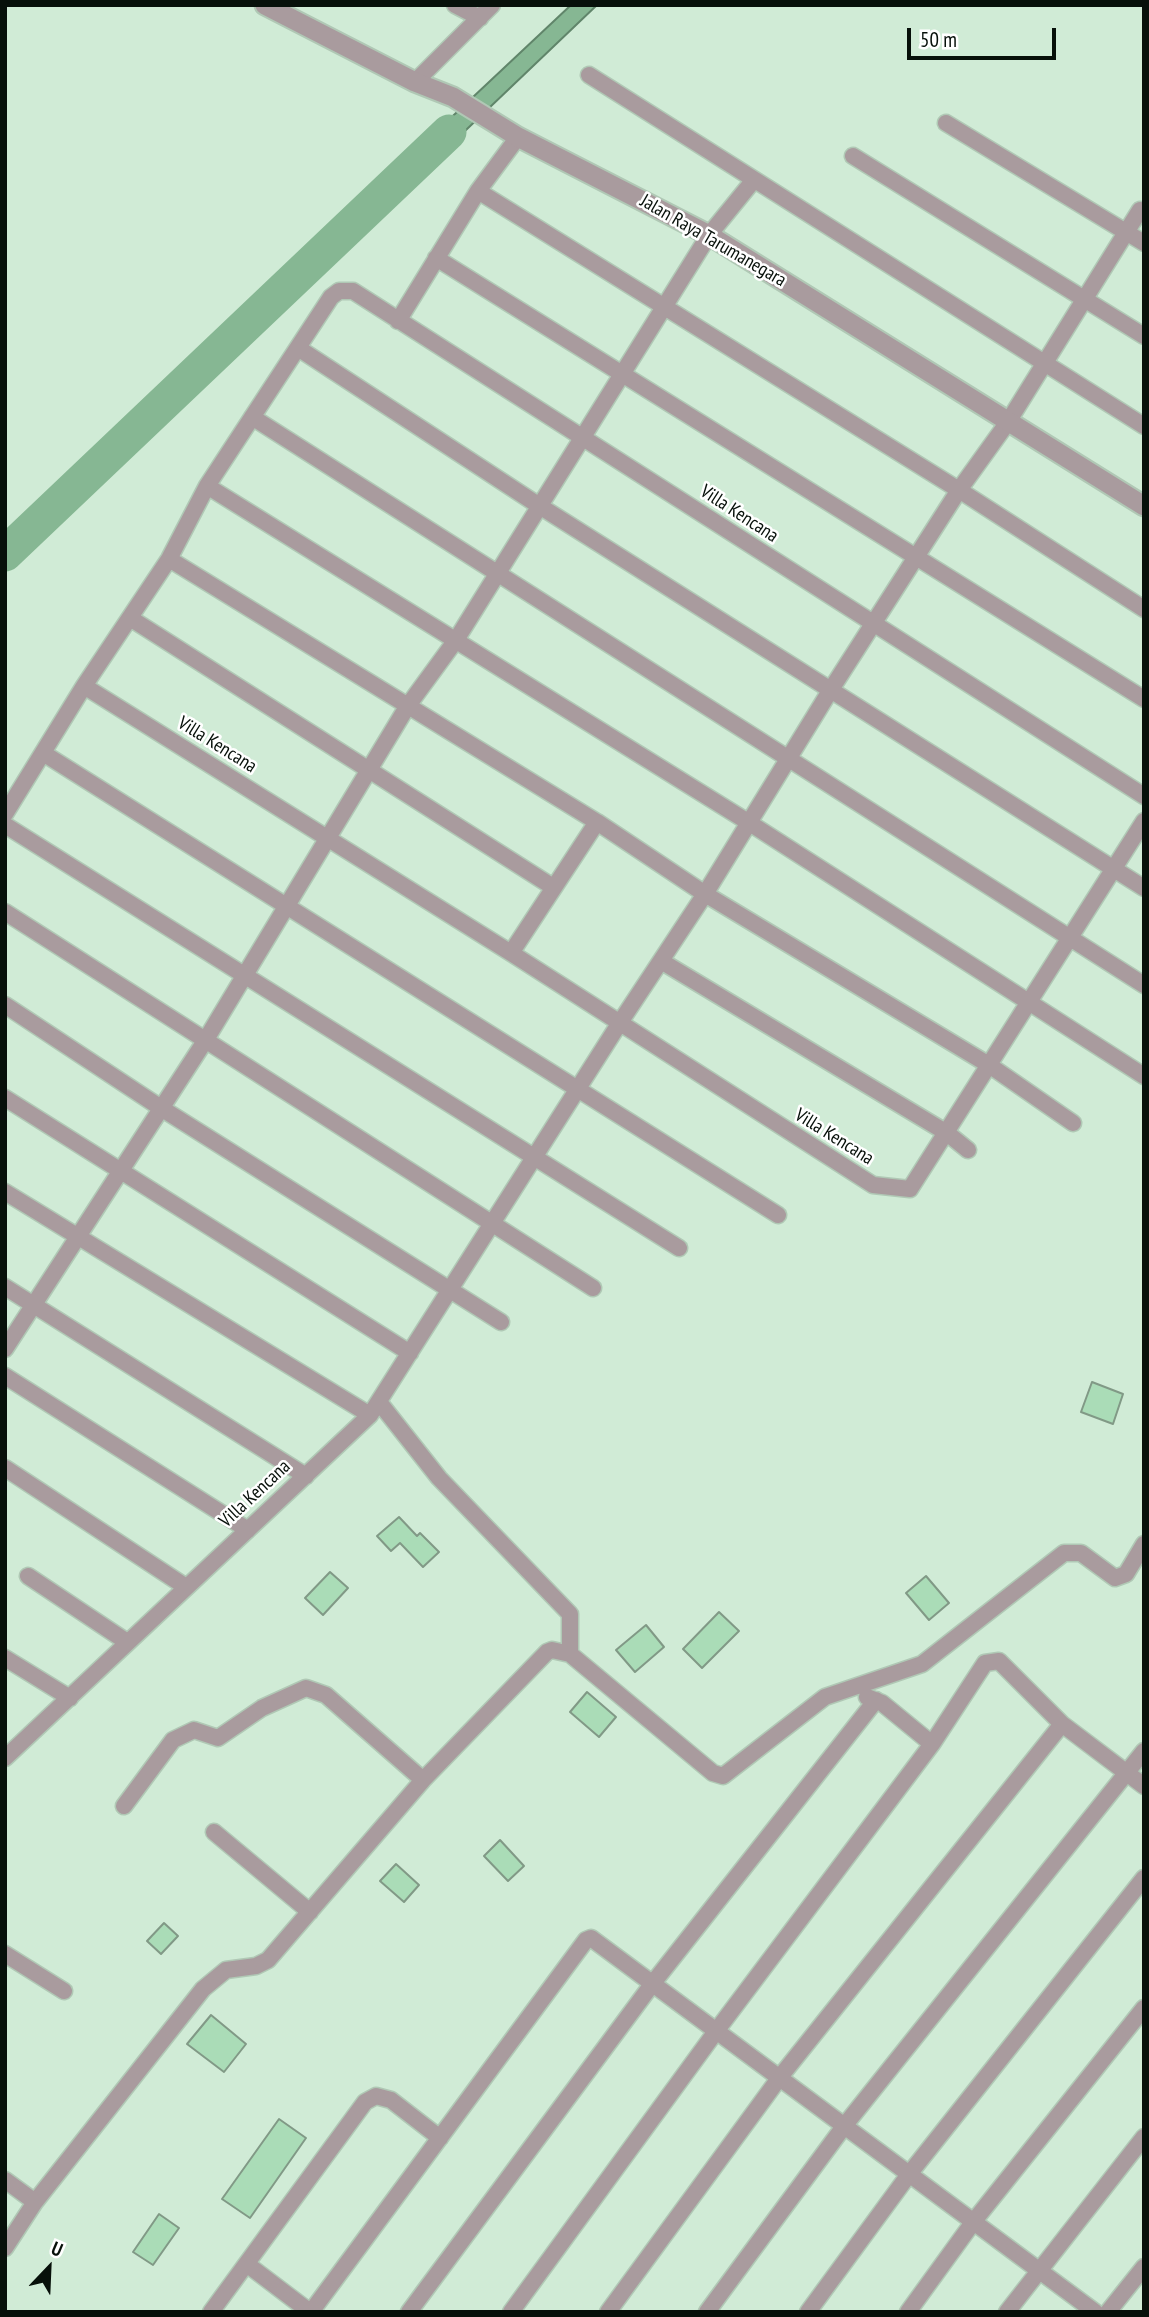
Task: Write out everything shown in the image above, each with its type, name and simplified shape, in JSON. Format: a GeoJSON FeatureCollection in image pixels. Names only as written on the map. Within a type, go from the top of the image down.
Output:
{"type":"FeatureCollection","features":[{"type":"Feature","properties":{"kind":"street","name":"Jalan Raya Tarumanegara"},"geometry":{"type":"LineString","coordinates":[[265,5],[415,82],[453,97],[518,137],[709,234],[1144,506]]}},
{"type":"Feature","properties":{"kind":"street"},"geometry":{"type":"LineString","coordinates":[[455,5],[480,18]]}},
{"type":"Feature","properties":{"kind":"street"},"geometry":{"type":"LineString","coordinates":[[415,82],[492,5]]}},
{"type":"Feature","properties":{"kind":"street"},"geometry":{"type":"LineString","coordinates":[[589,75],[1144,426]]}},
{"type":"Feature","properties":{"kind":"street"},"geometry":{"type":"LineString","coordinates":[[946,123],[1144,243]]}},
{"type":"Feature","properties":{"kind":"street"},"geometry":{"type":"LineString","coordinates":[[398,321],[478,191],[518,137]]}},
{"type":"Feature","properties":{"kind":"street"},"geometry":{"type":"LineString","coordinates":[[853,156],[1144,336]]}},
{"type":"Feature","properties":{"kind":"street"},"geometry":{"type":"LineString","coordinates":[[5,1349],[205,1041],[407,707],[456,640],[709,234],[753,181]]}},
{"type":"Feature","properties":{"kind":"street"},"geometry":{"type":"LineString","coordinates":[[478,191],[959,490],[1144,609]]}},
{"type":"Feature","properties":{"kind":"street","name":"Villa Kencana"},"geometry":{"type":"LineString","coordinates":[[6,1756],[375,1409],[619,1024],[705,894],[915,558],[1008,422],[1140,210]]}},
{"type":"Feature","properties":{"kind":"street"},"geometry":{"type":"LineString","coordinates":[[436,258],[1144,699]]}},
{"type":"Feature","properties":{"kind":"street","name":"Villa Kencana"},"geometry":{"type":"LineString","coordinates":[[5,814],[84,686],[169,559],[207,486],[331,297],[338,291],[353,291],[1144,796]]}},
{"type":"Feature","properties":{"kind":"street"},"geometry":{"type":"LineString","coordinates":[[298,348],[538,505],[1144,888]]}},
{"type":"Feature","properties":{"kind":"street"},"geometry":{"type":"LineString","coordinates":[[252,417],[1144,985]]}},
{"type":"Feature","properties":{"kind":"street"},"geometry":{"type":"LineString","coordinates":[[207,486],[748,822],[1144,1076]]}},
{"type":"Feature","properties":{"kind":"street"},"geometry":{"type":"LineString","coordinates":[[169,559],[597,821],[705,894],[989,1065],[1073,1123]]}},
{"type":"Feature","properties":{"kind":"street"},"geometry":{"type":"LineString","coordinates":[[130,618],[553,887]]}},
{"type":"Feature","properties":{"kind":"street","name":"Villa Kencana"},"geometry":{"type":"LineString","coordinates":[[84,686],[511,953],[873,1185],[910,1189],[1032,1002],[1144,821]]}},
{"type":"Feature","properties":{"kind":"street"},"geometry":{"type":"LineString","coordinates":[[43,753],[778,1215]]}},
{"type":"Feature","properties":{"kind":"street"},"geometry":{"type":"LineString","coordinates":[[511,953],[597,821]]}},
{"type":"Feature","properties":{"kind":"street"},"geometry":{"type":"LineString","coordinates":[[5,825],[680,1248]]}},
{"type":"Feature","properties":{"kind":"street"},"geometry":{"type":"LineString","coordinates":[[5,912],[593,1288]]}},
{"type":"Feature","properties":{"kind":"street"},"geometry":{"type":"LineString","coordinates":[[661,961],[947,1133],[968,1150]]}},
{"type":"Feature","properties":{"kind":"street"},"geometry":{"type":"LineString","coordinates":[[5,1005],[161,1108],[501,1322]]}},
{"type":"Feature","properties":{"kind":"street"},"geometry":{"type":"LineString","coordinates":[[5,1098],[410,1353]]}},
{"type":"Feature","properties":{"kind":"street"},"geometry":{"type":"LineString","coordinates":[[5,1192],[375,1409],[570,1614],[570,1654]]}},
{"type":"Feature","properties":{"kind":"street"},"geometry":{"type":"LineString","coordinates":[[5,1287],[306,1476]]}},
{"type":"Feature","properties":{"kind":"street"},"geometry":{"type":"LineString","coordinates":[[5,1376],[248,1530]]}},
{"type":"Feature","properties":{"kind":"street"},"geometry":{"type":"LineString","coordinates":[[5,1468],[186,1587]]}},
{"type":"Feature","properties":{"kind":"street"},"geometry":{"type":"LineString","coordinates":[[5,2248],[35,2202],[203,1989],[226,1970],[263,1964],[423,1780],[547,1652],[552,1650],[570,1654],[713,1773],[723,1776],[825,1697],[922,1664],[1064,1553],[1081,1553],[1115,1578],[1126,1574],[1144,1544]]}},
{"type":"Feature","properties":{"kind":"street"},"geometry":{"type":"LineString","coordinates":[[28,1576],[127,1642]]}},
{"type":"Feature","properties":{"kind":"street"},"geometry":{"type":"LineString","coordinates":[[5,1658],[70,1698]]}},
{"type":"Feature","properties":{"kind":"street"},"geometry":{"type":"LineString","coordinates":[[510,2312],[717,2029],[932,1744],[985,1663],[999,1661],[1062,1724],[1144,1786]]}},
{"type":"Feature","properties":{"kind":"street"},"geometry":{"type":"LineString","coordinates":[[124,1806],[173,1740],[194,1730],[218,1738],[262,1708],[306,1688],[326,1695],[423,1780]]}},
{"type":"Feature","properties":{"kind":"street"},"geometry":{"type":"LineString","coordinates":[[844,1691],[876,1700],[932,1744]]}},
{"type":"Feature","properties":{"kind":"street"},"geometry":{"type":"LineString","coordinates":[[409,2312],[653,1983],[876,1700]]}},
{"type":"Feature","properties":{"kind":"street"},"geometry":{"type":"LineString","coordinates":[[608,2312],[780,2077],[1062,1724]]}},
{"type":"Feature","properties":{"kind":"street"},"geometry":{"type":"LineString","coordinates":[[707,2312],[845,2125],[1144,1751]]}},
{"type":"Feature","properties":{"kind":"street"},"geometry":{"type":"LineString","coordinates":[[214,1832],[310,1912]]}},
{"type":"Feature","properties":{"kind":"street"},"geometry":{"type":"LineString","coordinates":[[808,2312],[910,2173],[1144,1878]]}},
{"type":"Feature","properties":{"kind":"street"},"geometry":{"type":"LineString","coordinates":[[248,2265],[311,2312],[586,1940],[596,1940],[1095,2312]]}},
{"type":"Feature","properties":{"kind":"street"},"geometry":{"type":"LineString","coordinates":[[5,1954],[64,1991]]}},
{"type":"Feature","properties":{"kind":"street"},"geometry":{"type":"LineString","coordinates":[[908,2312],[974,2221],[1144,2008]]}},
{"type":"Feature","properties":{"kind":"street"},"geometry":{"type":"LineString","coordinates":[[211,2312],[365,2102],[376,2096],[391,2100],[440,2138]]}},
{"type":"Feature","properties":{"kind":"street"},"geometry":{"type":"LineString","coordinates":[[1007,2312],[1144,2137]]}},
{"type":"Feature","properties":{"kind":"street"},"geometry":{"type":"LineString","coordinates":[[5,2180],[35,2202]]}},
{"type":"Feature","properties":{"kind":"street"},"geometry":{"type":"LineString","coordinates":[[1108,2312],[1144,2267]]}},
{"type":"Feature","properties":{"kind":"shaded area"},"geometry":{"type":"Polygon","coordinates":[[[571,5],[597,5],[423,171],[407,159],[571,5]]]}},
{"type":"Feature","properties":{"kind":"building"},"geometry":{"type":"Polygon","coordinates":[[[1092,1382],[1123,1394],[1113,1424],[1081,1412],[1092,1382]]]}},
{"type":"Feature","properties":{"kind":"building"},"geometry":{"type":"Polygon","coordinates":[[[399,1517],[417,1536],[420,1533],[439,1552],[423,1567],[400,1543],[391,1551],[377,1536],[399,1517]]]}},
{"type":"Feature","properties":{"kind":"building"},"geometry":{"type":"Polygon","coordinates":[[[330,1572],[348,1588],[323,1615],[305,1598],[330,1572]]]}},
{"type":"Feature","properties":{"kind":"building"},"geometry":{"type":"Polygon","coordinates":[[[926,1576],[949,1603],[929,1620],[906,1593],[926,1576]]]}},
{"type":"Feature","properties":{"kind":"building"},"geometry":{"type":"Polygon","coordinates":[[[719,1612],[739,1631],[702,1668],[683,1649],[719,1612]]]}},
{"type":"Feature","properties":{"kind":"building"},"geometry":{"type":"Polygon","coordinates":[[[646,1625],[664,1647],[635,1672],[616,1650],[646,1625]]]}},
{"type":"Feature","properties":{"kind":"building"},"geometry":{"type":"Polygon","coordinates":[[[587,1692],[616,1717],[599,1737],[570,1712],[587,1692]]]}},
{"type":"Feature","properties":{"kind":"building"},"geometry":{"type":"Polygon","coordinates":[[[500,1840],[524,1866],[508,1881],[484,1856],[500,1840]]]}},
{"type":"Feature","properties":{"kind":"building"},"geometry":{"type":"Polygon","coordinates":[[[396,1864],[419,1885],[404,1902],[380,1881],[396,1864]]]}},
{"type":"Feature","properties":{"kind":"building"},"geometry":{"type":"Polygon","coordinates":[[[164,1923],[178,1936],[161,1954],[147,1941],[164,1923]]]}},
{"type":"Feature","properties":{"kind":"building"},"geometry":{"type":"Polygon","coordinates":[[[211,2015],[246,2044],[224,2072],[187,2044],[211,2015]]]}},
{"type":"Feature","properties":{"kind":"building"},"geometry":{"type":"Polygon","coordinates":[[[279,2119],[306,2138],[250,2218],[222,2199],[279,2119]]]}},
{"type":"Feature","properties":{"kind":"building"},"geometry":{"type":"Polygon","coordinates":[[[159,2214],[179,2228],[153,2265],[133,2252],[159,2214]]]}},
{"type":"Feature","properties":{"kind":"waterway"},"geometry":{"type":"LineString","coordinates":[[5,554],[449,132]]}}]}
